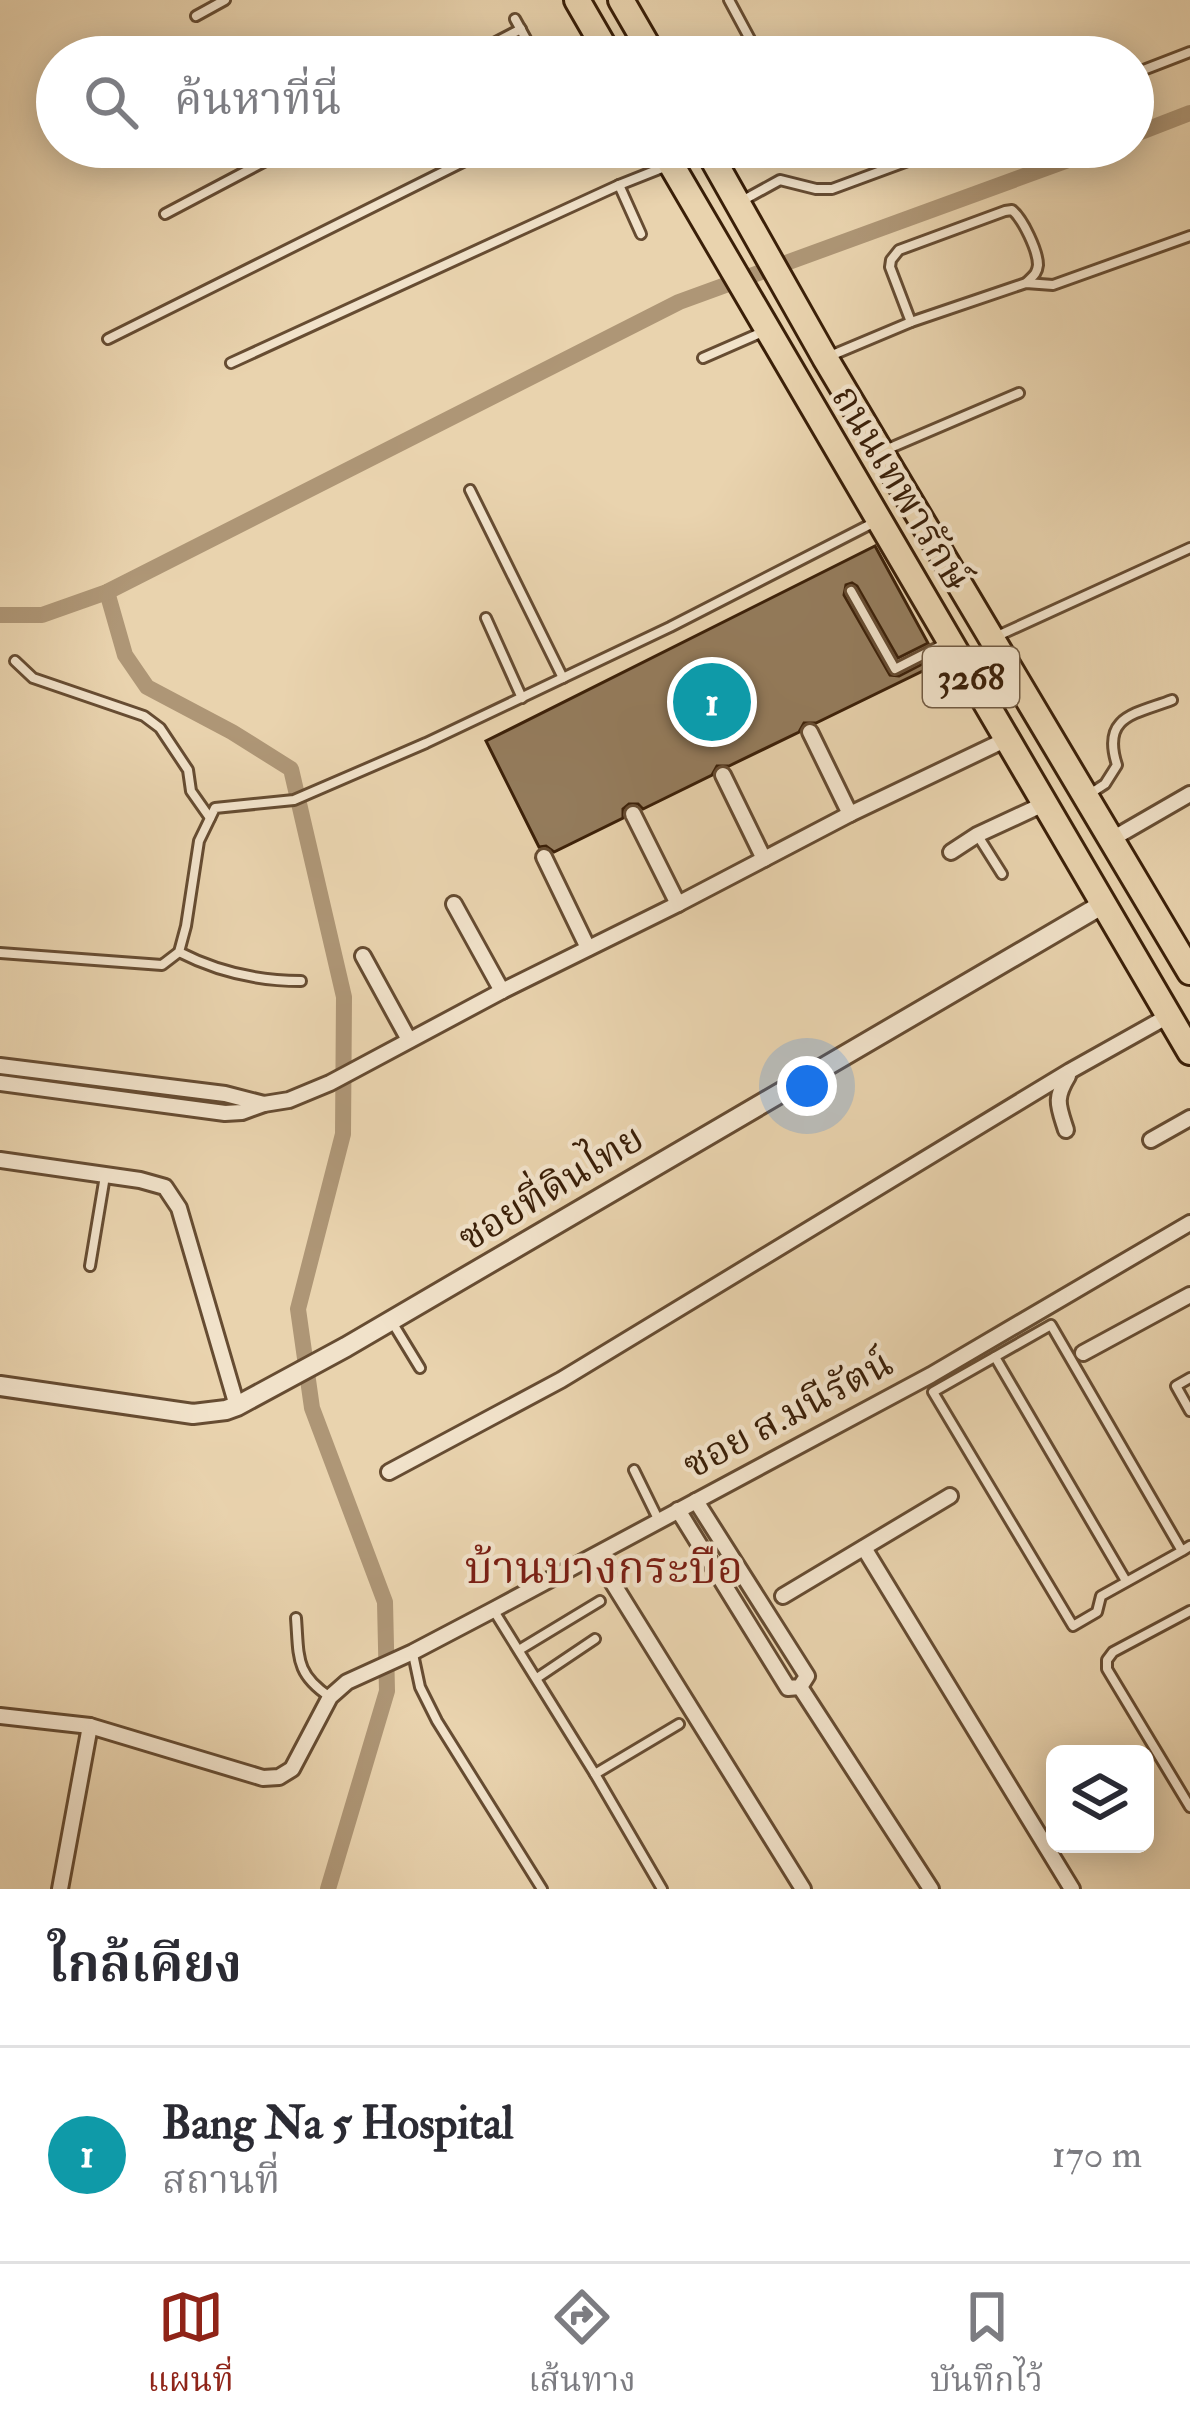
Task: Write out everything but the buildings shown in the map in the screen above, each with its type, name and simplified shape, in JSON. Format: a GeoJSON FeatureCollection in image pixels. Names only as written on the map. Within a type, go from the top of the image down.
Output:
{"type":"FeatureCollection","features":[{"type":"Feature","properties":{"kind":"main road"},"geometry":{"type":"LineString","coordinates":[[577,0],[598,36]]}},
{"type":"Feature","properties":{"kind":"main road"},"geometry":{"type":"LineString","coordinates":[[621,0],[642,36]]}},
{"type":"Feature","properties":{"kind":"main road","name":"ถนนเทพารักษ์"},"geometry":{"type":"LineString","coordinates":[[673,168],[1190,1052]]}},
{"type":"Feature","properties":{"kind":"main road","name":"ถนนเทพารักษ์"},"geometry":{"type":"LineString","coordinates":[[718,168],[825,358],[1189,966]]}},
{"type":"Feature","properties":{"kind":"street"},"geometry":{"type":"LineString","coordinates":[[810,732],[850,814]]}},
{"type":"Feature","properties":{"kind":"street"},"geometry":{"type":"LineString","coordinates":[[0,1083],[225,1113],[289,1100],[1007,739]]}},
{"type":"Feature","properties":{"kind":"street"},"geometry":{"type":"LineString","coordinates":[[722,775],[764,859]]}},
{"type":"Feature","properties":{"kind":"street"},"geometry":{"type":"LineString","coordinates":[[1112,838],[1190,794]]}},
{"type":"Feature","properties":{"kind":"street"},"geometry":{"type":"LineString","coordinates":[[951,852],[1046,803]]}},
{"type":"Feature","properties":{"kind":"street"},"geometry":{"type":"LineString","coordinates":[[633,814],[678,904]]}},
{"type":"Feature","properties":{"kind":"street"},"geometry":{"type":"LineString","coordinates":[[544,857],[589,948]]}},
{"type":"Feature","properties":{"kind":"street","name":"ซอยที่ดินไทย"},"geometry":{"type":"LineString","coordinates":[[0,1386],[194,1414],[238,1406],[1105,903]]}},
{"type":"Feature","properties":{"kind":"street"},"geometry":{"type":"LineString","coordinates":[[454,904],[502,991]]}},
{"type":"Feature","properties":{"kind":"street"},"geometry":{"type":"LineString","coordinates":[[363,956],[409,1040]]}},
{"type":"Feature","properties":{"kind":"street"},"geometry":{"type":"LineString","coordinates":[[389,1472],[561,1380],[1170,1015]]}},
{"type":"Feature","properties":{"kind":"street"},"geometry":{"type":"LineString","coordinates":[[0,1066],[225,1094],[264,1104]]}},
{"type":"Feature","properties":{"kind":"street"},"geometry":{"type":"LineString","coordinates":[[1066,1130],[1058,1093],[1070,1071]]}},
{"type":"Feature","properties":{"kind":"street"},"geometry":{"type":"LineString","coordinates":[[115,1098],[116,1081]]}},
{"type":"Feature","properties":{"kind":"street"},"geometry":{"type":"LineString","coordinates":[[1151,1140],[1190,1118]]}},
{"type":"Feature","properties":{"kind":"street"},"geometry":{"type":"LineString","coordinates":[[0,1160],[165,1187],[179,1208],[238,1406]]}},
{"type":"Feature","properties":{"kind":"street","name":"ซอย ส.มนีรัตน์"},"geometry":{"type":"LineString","coordinates":[[330,1697],[347,1682],[596,1556],[993,1340],[1190,1223]]}},
{"type":"Feature","properties":{"kind":"street"},"geometry":{"type":"LineString","coordinates":[[1083,1353],[1190,1295]]}},
{"type":"Feature","properties":{"kind":"street"},"geometry":{"type":"LineString","coordinates":[[783,1596],[950,1496]]}},
{"type":"Feature","properties":{"kind":"street"},"geometry":{"type":"LineString","coordinates":[[697,1501],[807,1676],[800,1687]]}},
{"type":"Feature","properties":{"kind":"street"},"geometry":{"type":"LineString","coordinates":[[678,1510],[788,1688],[800,1687]]}},
{"type":"Feature","properties":{"kind":"street"},"geometry":{"type":"LineString","coordinates":[[864,1548],[1072,1889]]}},
{"type":"Feature","properties":{"kind":"street"},"geometry":{"type":"LineString","coordinates":[[596,1556],[803,1889]]}},
{"type":"Feature","properties":{"kind":"street"},"geometry":{"type":"LineString","coordinates":[[800,1687],[932,1889]]}},
{"type":"Feature","properties":{"kind":"street"},"geometry":{"type":"LineString","coordinates":[[0,1716],[90,1726],[263,1778],[279,1778],[292,1769],[330,1697]]}},
{"type":"Feature","properties":{"kind":"street"},"geometry":{"type":"LineString","coordinates":[[60,1889],[90,1726]]}},
{"type":"Feature","properties":{"kind":"lane"},"geometry":{"type":"LineString","coordinates":[[196,16],[225,0]]}},
{"type":"Feature","properties":{"kind":"lane"},"geometry":{"type":"LineString","coordinates":[[729,0],[748,36]]}},
{"type":"Feature","properties":{"kind":"lane"},"geometry":{"type":"LineString","coordinates":[[515,20],[525,36]]}},
{"type":"Feature","properties":{"kind":"lane"},"geometry":{"type":"LineString","coordinates":[[508,36],[521,29]]}},
{"type":"Feature","properties":{"kind":"lane"},"geometry":{"type":"LineString","coordinates":[[1154,66],[1190,52]]}},
{"type":"Feature","properties":{"kind":"lane"},"geometry":{"type":"LineString","coordinates":[[165,214],[252,168]]}},
{"type":"Feature","properties":{"kind":"lane"},"geometry":{"type":"LineString","coordinates":[[108,339],[451,168]]}},
{"type":"Feature","properties":{"kind":"lane"},"geometry":{"type":"LineString","coordinates":[[231,363],[619,185],[647,168]]}},
{"type":"Feature","properties":{"kind":"lane"},"geometry":{"type":"LineString","coordinates":[[739,203],[780,179],[832,189],[889,168]]}},
{"type":"Feature","properties":{"kind":"lane"},"geometry":{"type":"LineString","coordinates":[[619,185],[641,234]]}},
{"type":"Feature","properties":{"kind":"lane"},"geometry":{"type":"LineString","coordinates":[[911,322],[890,267],[899,250],[1005,211],[1012,210],[1023,221],[1038,262],[1026,283]]}},
{"type":"Feature","properties":{"kind":"lane"},"geometry":{"type":"LineString","coordinates":[[825,358],[911,322],[1026,283],[1053,285],[1190,236]]}},
{"type":"Feature","properties":{"kind":"lane"},"geometry":{"type":"LineString","coordinates":[[703,358],[766,330]]}},
{"type":"Feature","properties":{"kind":"lane"},"geometry":{"type":"LineString","coordinates":[[881,452],[1019,392]]}},
{"type":"Feature","properties":{"kind":"lane"},"geometry":{"type":"LineString","coordinates":[[470,490],[562,678]]}},
{"type":"Feature","properties":{"kind":"lane"},"geometry":{"type":"LineString","coordinates":[[0,952],[162,965],[179,952],[199,841],[215,808],[294,800],[426,743],[878,521]]}},
{"type":"Feature","properties":{"kind":"lane"},"geometry":{"type":"LineString","coordinates":[[992,639],[1190,548]]}},
{"type":"Feature","properties":{"kind":"lane"},"geometry":{"type":"LineString","coordinates":[[850,591],[895,669],[950,641]]}},
{"type":"Feature","properties":{"kind":"lane"},"geometry":{"type":"LineString","coordinates":[[486,619],[521,698]]}},
{"type":"Feature","properties":{"kind":"lane"},"geometry":{"type":"LineString","coordinates":[[15,661],[33,678],[144,716],[160,728],[188,770],[191,791],[210,818]]}},
{"type":"Feature","properties":{"kind":"lane"},"geometry":{"type":"LineString","coordinates":[[1087,796],[1105,784],[1117,765],[1112,734],[1121,722],[1172,700]]}},
{"type":"Feature","properties":{"kind":"lane"},"geometry":{"type":"LineString","coordinates":[[977,835],[1002,874]]}},
{"type":"Feature","properties":{"kind":"lane"},"geometry":{"type":"LineString","coordinates":[[179,952],[237,973],[301,981]]}},
{"type":"Feature","properties":{"kind":"lane"},"geometry":{"type":"LineString","coordinates":[[90,1266],[105,1176]]}},
{"type":"Feature","properties":{"kind":"lane"},"geometry":{"type":"LineString","coordinates":[[391,1321],[420,1368]]}},
{"type":"Feature","properties":{"kind":"lane"},"geometry":{"type":"LineString","coordinates":[[1051,1325],[1186,1548],[1101,1596],[1097,1612],[1072,1626],[933,1392],[1051,1325]]}},
{"type":"Feature","properties":{"kind":"lane"},"geometry":{"type":"LineString","coordinates":[[994,1357],[1126,1582]]}},
{"type":"Feature","properties":{"kind":"lane"},"geometry":{"type":"LineString","coordinates":[[1190,1378],[1176,1386],[1190,1412]]}},
{"type":"Feature","properties":{"kind":"lane"},"geometry":{"type":"LineString","coordinates":[[634,1470],[659,1521]]}},
{"type":"Feature","properties":{"kind":"lane"},"geometry":{"type":"LineString","coordinates":[[518,1650],[600,1601]]}},
{"type":"Feature","properties":{"kind":"lane"},"geometry":{"type":"LineString","coordinates":[[493,1610],[662,1889]]}},
{"type":"Feature","properties":{"kind":"lane"},"geometry":{"type":"LineString","coordinates":[[1190,1611],[1113,1652],[1107,1660],[1107,1669],[1190,1808]]}},
{"type":"Feature","properties":{"kind":"lane"},"geometry":{"type":"LineString","coordinates":[[296,1618],[303,1672],[310,1684],[330,1697]]}},
{"type":"Feature","properties":{"kind":"lane"},"geometry":{"type":"LineString","coordinates":[[537,1678],[595,1639]]}},
{"type":"Feature","properties":{"kind":"lane"},"geometry":{"type":"LineString","coordinates":[[412,1653],[420,1687],[437,1720],[542,1889]]}},
{"type":"Feature","properties":{"kind":"lane"},"geometry":{"type":"LineString","coordinates":[[595,1774],[679,1724]]}},
{"type":"Feature","properties":{"kind":"waterway"},"geometry":{"type":"LineString","coordinates":[[1154,127],[1190,113]]}},
{"type":"Feature","properties":{"kind":"waterway"},"geometry":{"type":"LineString","coordinates":[[0,615],[42,615],[107,592],[679,302],[1046,168]]}},
{"type":"Feature","properties":{"kind":"waterway"},"geometry":{"type":"LineString","coordinates":[[107,592],[125,655],[147,687],[291,769],[344,997],[343,1134],[298,1309],[312,1408],[385,1602],[387,1691],[328,1889]]}},
{"type":"Feature","properties":{"kind":"place","name":"Bang Na 5 Hospital"},"geometry":{"type":"Point","coordinates":[712,702]}},
{"type":"Feature","properties":{"kind":"district","name":"บ้านบางกระบือ"},"geometry":{"type":"Point","coordinates":[604,1569]}}]}
